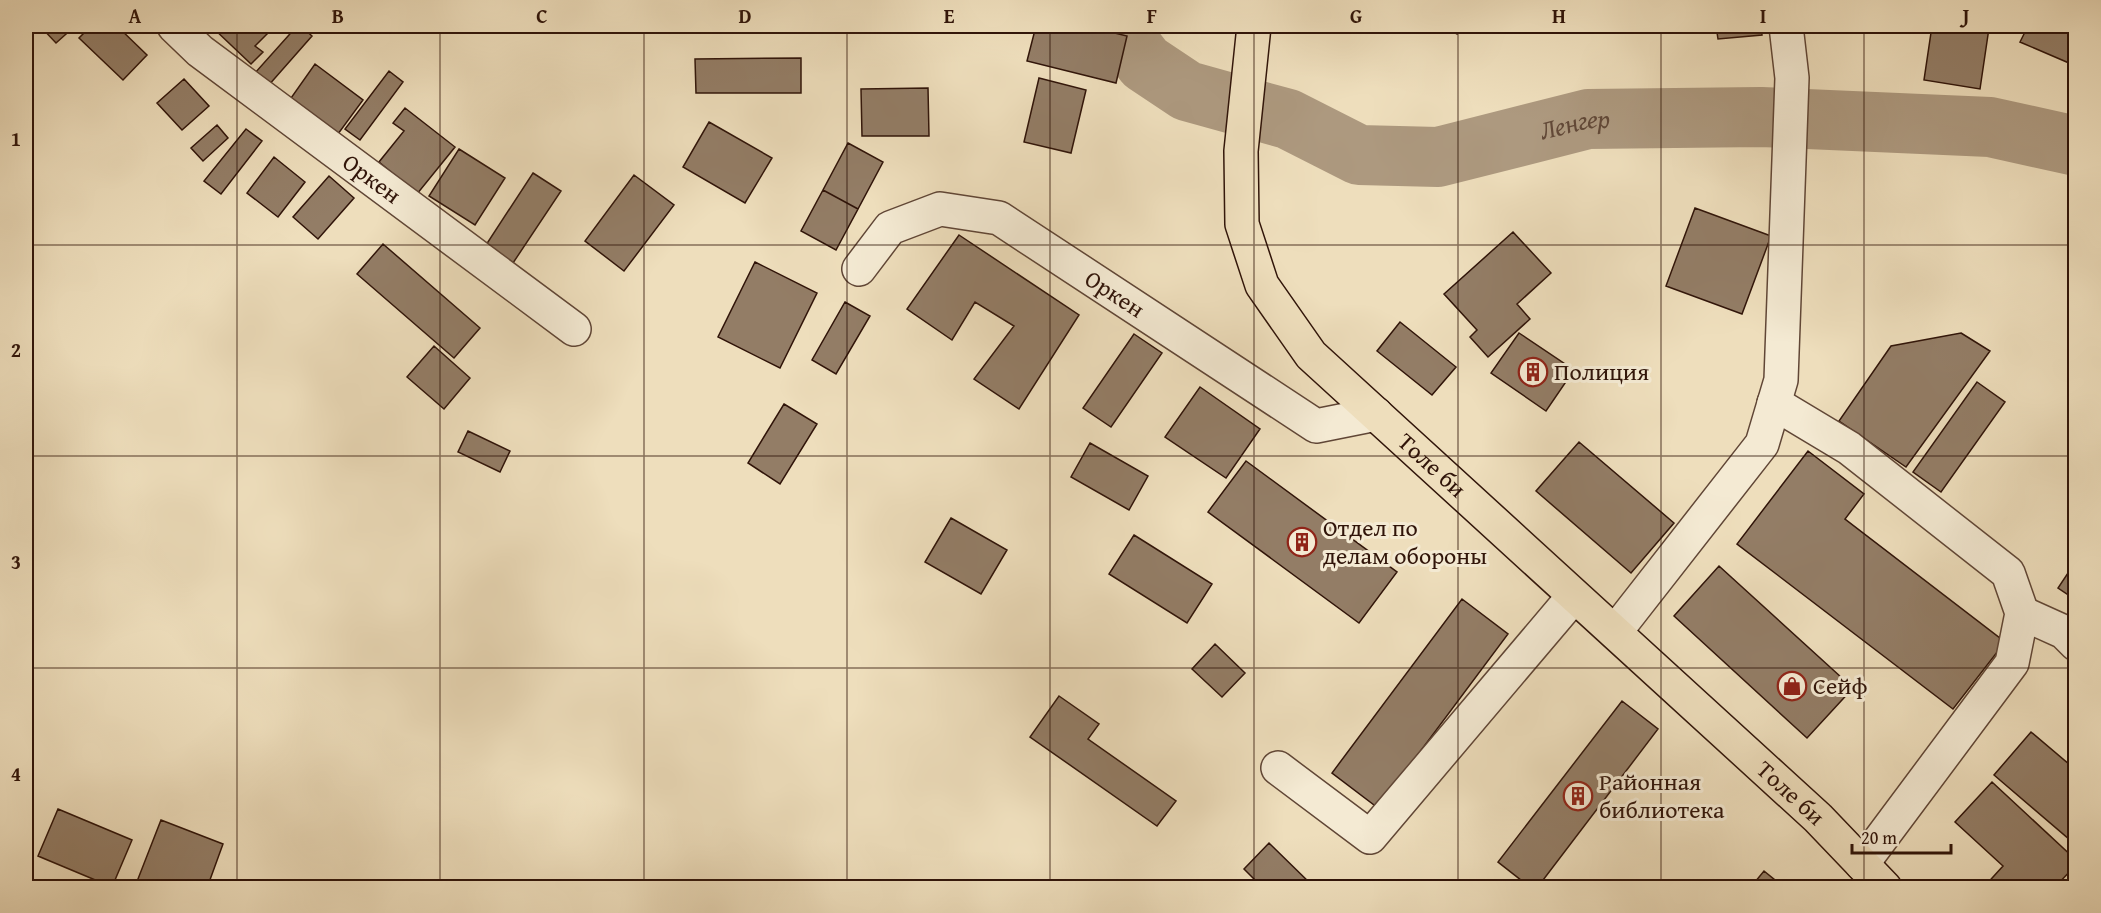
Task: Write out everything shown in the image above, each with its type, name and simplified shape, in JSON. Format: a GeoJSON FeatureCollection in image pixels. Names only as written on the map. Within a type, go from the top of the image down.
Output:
{"type":"FeatureCollection","features":[{"type":"Feature","properties":{"kind":"main road","name":"Толе би"},"geometry":{"type":"LineString","coordinates":[[1254,26],[1241,151],[1242,224],[1262,285],[1311,354],[1818,819],[1885,888]]}},
{"type":"Feature","properties":{"kind":"street","name":"Оркен"},"geometry":{"type":"LineString","coordinates":[[174,26],[200,51],[574,329]]}},
{"type":"Feature","properties":{"kind":"street"},"geometry":{"type":"LineString","coordinates":[[1615,633],[1762,444],[1781,380],[1792,78],[1786,26]]}},
{"type":"Feature","properties":{"kind":"street","name":"Оркен"},"geometry":{"type":"LineString","coordinates":[[859,269],[890,228],[940,209],[999,218],[1316,426],[1376,414]]}},
{"type":"Feature","properties":{"kind":"street"},"geometry":{"type":"LineString","coordinates":[[1774,402],[1849,448],[2008,573],[2022,613],[2013,663],[1862,864]]}},
{"type":"Feature","properties":{"kind":"street"},"geometry":{"type":"LineString","coordinates":[[1278,768],[1370,837],[1574,596]]}},
{"type":"Feature","properties":{"kind":"street"},"geometry":{"type":"LineString","coordinates":[[2022,613],[2064,632],[2076,644]]}},
{"type":"Feature","properties":{"kind":"building"},"geometry":{"type":"Polygon","coordinates":[[[40,26],[75,26],[56,43],[40,26]]]}},
{"type":"Feature","properties":{"kind":"building"},"geometry":{"type":"Polygon","coordinates":[[[91,26],[117,26],[147,55],[123,80],[79,38],[91,26]]]}},
{"type":"Feature","properties":{"kind":"building"},"geometry":{"type":"Polygon","coordinates":[[[275,26],[255,46],[263,52],[251,64],[212,27],[275,26]]]}},
{"type":"Feature","properties":{"kind":"building"},"geometry":{"type":"Polygon","coordinates":[[[297,26],[301,26],[312,36],[268,86],[254,74],[297,26]]]}},
{"type":"Feature","properties":{"kind":"building"},"geometry":{"type":"Polygon","coordinates":[[[1036,26],[1086,26],[1127,36],[1116,83],[1027,61],[1036,26]]]}},
{"type":"Feature","properties":{"kind":"building"},"geometry":{"type":"Polygon","coordinates":[[[1442,26],[1461,26],[1457,34],[1442,26]]]}},
{"type":"Feature","properties":{"kind":"building"},"geometry":{"type":"Polygon","coordinates":[[[1716,26],[1761,26],[1762,35],[1718,39],[1716,26]]]}},
{"type":"Feature","properties":{"kind":"building"},"geometry":{"type":"Polygon","coordinates":[[[1932,26],[1989,28],[1980,89],[1924,80],[1932,26]]]}},
{"type":"Feature","properties":{"kind":"building"},"geometry":{"type":"Polygon","coordinates":[[[2028,26],[2076,26],[2076,66],[2020,42],[2028,26]]]}},
{"type":"Feature","properties":{"kind":"building"},"geometry":{"type":"Polygon","coordinates":[[[801,58],[801,93],[696,93],[695,59],[801,58]]]}},
{"type":"Feature","properties":{"kind":"building"},"geometry":{"type":"Polygon","coordinates":[[[315,64],[363,100],[338,134],[291,98],[315,64]]]}},
{"type":"Feature","properties":{"kind":"building"},"geometry":{"type":"Polygon","coordinates":[[[389,71],[403,82],[360,140],[345,129],[389,71]]]}},
{"type":"Feature","properties":{"kind":"building"},"geometry":{"type":"Polygon","coordinates":[[[1039,78],[1086,90],[1071,153],[1024,142],[1039,78]]]}},
{"type":"Feature","properties":{"kind":"building"},"geometry":{"type":"Polygon","coordinates":[[[184,79],[209,106],[182,130],[157,103],[184,79]]]}},
{"type":"Feature","properties":{"kind":"building"},"geometry":{"type":"Polygon","coordinates":[[[928,88],[929,136],[862,136],[861,89],[928,88]]]}},
{"type":"Feature","properties":{"kind":"building"},"geometry":{"type":"Polygon","coordinates":[[[405,108],[455,147],[417,194],[379,162],[404,131],[393,123],[405,108]]]}},
{"type":"Feature","properties":{"kind":"building"},"geometry":{"type":"Polygon","coordinates":[[[709,122],[772,158],[745,203],[683,167],[709,122]]]}},
{"type":"Feature","properties":{"kind":"building"},"geometry":{"type":"Polygon","coordinates":[[[217,125],[228,138],[203,161],[191,148],[217,125]]]}},
{"type":"Feature","properties":{"kind":"building"},"geometry":{"type":"Polygon","coordinates":[[[246,129],[262,141],[221,194],[204,181],[246,129]]]}},
{"type":"Feature","properties":{"kind":"building"},"geometry":{"type":"Polygon","coordinates":[[[848,143],[883,162],[858,209],[823,190],[848,143]]]}},
{"type":"Feature","properties":{"kind":"building"},"geometry":{"type":"Polygon","coordinates":[[[459,149],[505,178],[475,225],[429,196],[459,149]]]}},
{"type":"Feature","properties":{"kind":"building"},"geometry":{"type":"Polygon","coordinates":[[[274,157],[305,182],[278,217],[247,193],[274,157]]]}},
{"type":"Feature","properties":{"kind":"building"},"geometry":{"type":"Polygon","coordinates":[[[533,173],[561,191],[511,266],[484,248],[533,173]]]}},
{"type":"Feature","properties":{"kind":"building"},"geometry":{"type":"Polygon","coordinates":[[[634,175],[674,205],[624,271],[585,241],[634,175]]]}},
{"type":"Feature","properties":{"kind":"building"},"geometry":{"type":"Polygon","coordinates":[[[329,176],[354,198],[318,239],[293,217],[329,176]]]}},
{"type":"Feature","properties":{"kind":"building"},"geometry":{"type":"Polygon","coordinates":[[[823,190],[858,209],[836,250],[801,231],[823,190]]]}},
{"type":"Feature","properties":{"kind":"building"},"geometry":{"type":"Polygon","coordinates":[[[1695,208],[1771,236],[1742,314],[1666,286],[1695,208]]]}},
{"type":"Feature","properties":{"kind":"building"},"geometry":{"type":"Polygon","coordinates":[[[1513,232],[1551,273],[1517,304],[1530,319],[1488,357],[1470,337],[1477,330],[1444,294],[1513,232]]]}},
{"type":"Feature","properties":{"kind":"building"},"geometry":{"type":"Polygon","coordinates":[[[959,235],[1079,315],[1019,409],[974,379],[1014,326],[975,302],[952,340],[907,309],[959,235]]]}},
{"type":"Feature","properties":{"kind":"building"},"geometry":{"type":"Polygon","coordinates":[[[383,244],[480,328],[454,358],[357,274],[383,244]]]}},
{"type":"Feature","properties":{"kind":"building"},"geometry":{"type":"Polygon","coordinates":[[[755,262],[817,293],[780,368],[718,337],[755,262]]]}},
{"type":"Feature","properties":{"kind":"building"},"geometry":{"type":"Polygon","coordinates":[[[845,302],[870,316],[836,374],[812,360],[845,302]]]}},
{"type":"Feature","properties":{"kind":"building"},"geometry":{"type":"Polygon","coordinates":[[[1400,322],[1456,367],[1432,395],[1377,351],[1400,322]]]}},
{"type":"Feature","properties":{"kind":"building","name":"Полиция"},"geometry":{"type":"Polygon","coordinates":[[[1519,333],[1574,370],[1546,411],[1491,373],[1519,333]]]}},
{"type":"Feature","properties":{"kind":"building"},"geometry":{"type":"Polygon","coordinates":[[[1961,333],[1990,351],[1906,467],[1839,421],[1891,346],[1961,333]]]}},
{"type":"Feature","properties":{"kind":"building"},"geometry":{"type":"Polygon","coordinates":[[[1134,334],[1162,353],[1111,427],[1083,408],[1134,334]]]}},
{"type":"Feature","properties":{"kind":"building"},"geometry":{"type":"Polygon","coordinates":[[[434,346],[470,378],[444,409],[407,377],[434,346]]]}},
{"type":"Feature","properties":{"kind":"building"},"geometry":{"type":"Polygon","coordinates":[[[1977,382],[2005,402],[1941,492],[1913,472],[1977,382]]]}},
{"type":"Feature","properties":{"kind":"building"},"geometry":{"type":"Polygon","coordinates":[[[1200,387],[1260,429],[1226,478],[1165,437],[1200,387]]]}},
{"type":"Feature","properties":{"kind":"building"},"geometry":{"type":"Polygon","coordinates":[[[784,404],[817,424],[780,484],[748,463],[784,404]]]}},
{"type":"Feature","properties":{"kind":"building"},"geometry":{"type":"Polygon","coordinates":[[[468,431],[510,451],[500,472],[458,452],[468,431]]]}},
{"type":"Feature","properties":{"kind":"building"},"geometry":{"type":"Polygon","coordinates":[[[1579,442],[1674,523],[1631,573],[1536,491],[1579,442]]]}},
{"type":"Feature","properties":{"kind":"building"},"geometry":{"type":"Polygon","coordinates":[[[1090,443],[1148,476],[1129,510],[1071,477],[1090,443]]]}},
{"type":"Feature","properties":{"kind":"building"},"geometry":{"type":"Polygon","coordinates":[[[1808,451],[1864,494],[1845,519],[2005,642],[1953,709],[1737,544],[1808,451]]]}},
{"type":"Feature","properties":{"kind":"building","name":"Отдел по делам обороны"},"geometry":{"type":"Polygon","coordinates":[[[1246,461],[1397,572],[1359,623],[1208,512],[1246,461]]]}},
{"type":"Feature","properties":{"kind":"building"},"geometry":{"type":"Polygon","coordinates":[[[951,518],[1007,550],[981,594],[925,562],[951,518]]]}},
{"type":"Feature","properties":{"kind":"building"},"geometry":{"type":"Polygon","coordinates":[[[1134,535],[1212,584],[1187,623],[1109,574],[1134,535]]]}},
{"type":"Feature","properties":{"kind":"building"},"geometry":{"type":"Polygon","coordinates":[[[2076,561],[2076,600],[2058,588],[2076,561]]]}},
{"type":"Feature","properties":{"kind":"building"},"geometry":{"type":"Polygon","coordinates":[[[1719,566],[1853,688],[1807,738],[1674,616],[1719,566]]]}},
{"type":"Feature","properties":{"kind":"building"},"geometry":{"type":"Polygon","coordinates":[[[1462,599],[1508,634],[1378,808],[1332,773],[1462,599]]]}},
{"type":"Feature","properties":{"kind":"building"},"geometry":{"type":"Polygon","coordinates":[[[1215,644],[1245,673],[1222,697],[1192,669],[1215,644]]]}},
{"type":"Feature","properties":{"kind":"building"},"geometry":{"type":"Polygon","coordinates":[[[1059,696],[1099,724],[1088,739],[1176,801],[1157,826],[1030,737],[1059,696]]]}},
{"type":"Feature","properties":{"kind":"building","name":"Районная библиотека"},"geometry":{"type":"Polygon","coordinates":[[[1622,701],[1658,729],[1537,888],[1531,888],[1498,862],[1622,701]]]}},
{"type":"Feature","properties":{"kind":"building"},"geometry":{"type":"Polygon","coordinates":[[[2031,732],[2076,770],[2076,845],[1994,775],[2031,732]]]}},
{"type":"Feature","properties":{"kind":"building"},"geometry":{"type":"Polygon","coordinates":[[[1992,782],[2076,860],[2076,865],[2054,888],[1983,888],[2003,866],[1955,822],[1992,782]]]}},
{"type":"Feature","properties":{"kind":"building"},"geometry":{"type":"Polygon","coordinates":[[[58,809],[132,840],[112,887],[38,856],[58,809]]]}},
{"type":"Feature","properties":{"kind":"building"},"geometry":{"type":"Polygon","coordinates":[[[161,820],[223,844],[207,888],[146,888],[136,884],[161,820]]]}},
{"type":"Feature","properties":{"kind":"building"},"geometry":{"type":"Polygon","coordinates":[[[1269,843],[1315,888],[1263,888],[1244,869],[1269,843]]]}},
{"type":"Feature","properties":{"kind":"building"},"geometry":{"type":"Polygon","coordinates":[[[1764,871],[1785,888],[1750,888],[1764,871]]]}},
{"type":"Feature","properties":{"kind":"building"},"geometry":{"type":"Polygon","coordinates":[[[2076,878],[2076,888],[2067,888],[2076,878]]]}},
{"type":"Feature","properties":{"kind":"waterway","name":"Ленгер"},"geometry":{"type":"LineString","coordinates":[[1116,26],[1145,63],[1187,91],[1288,119],[1359,155],[1438,157],[1588,119],[1761,117],[1990,127],[2076,146]]}},
{"type":"Feature","properties":{"kind":"place","name":"Полиция"},"geometry":{"type":"Point","coordinates":[1533,372]}},
{"type":"Feature","properties":{"kind":"place","name":"Отдел по делам обороны"},"geometry":{"type":"Point","coordinates":[1302,542]}},
{"type":"Feature","properties":{"kind":"place","name":"Сейф"},"geometry":{"type":"Point","coordinates":[1792,686]}},
{"type":"Feature","properties":{"kind":"place","name":"Районная библиотека"},"geometry":{"type":"Point","coordinates":[1578,796]}}]}
